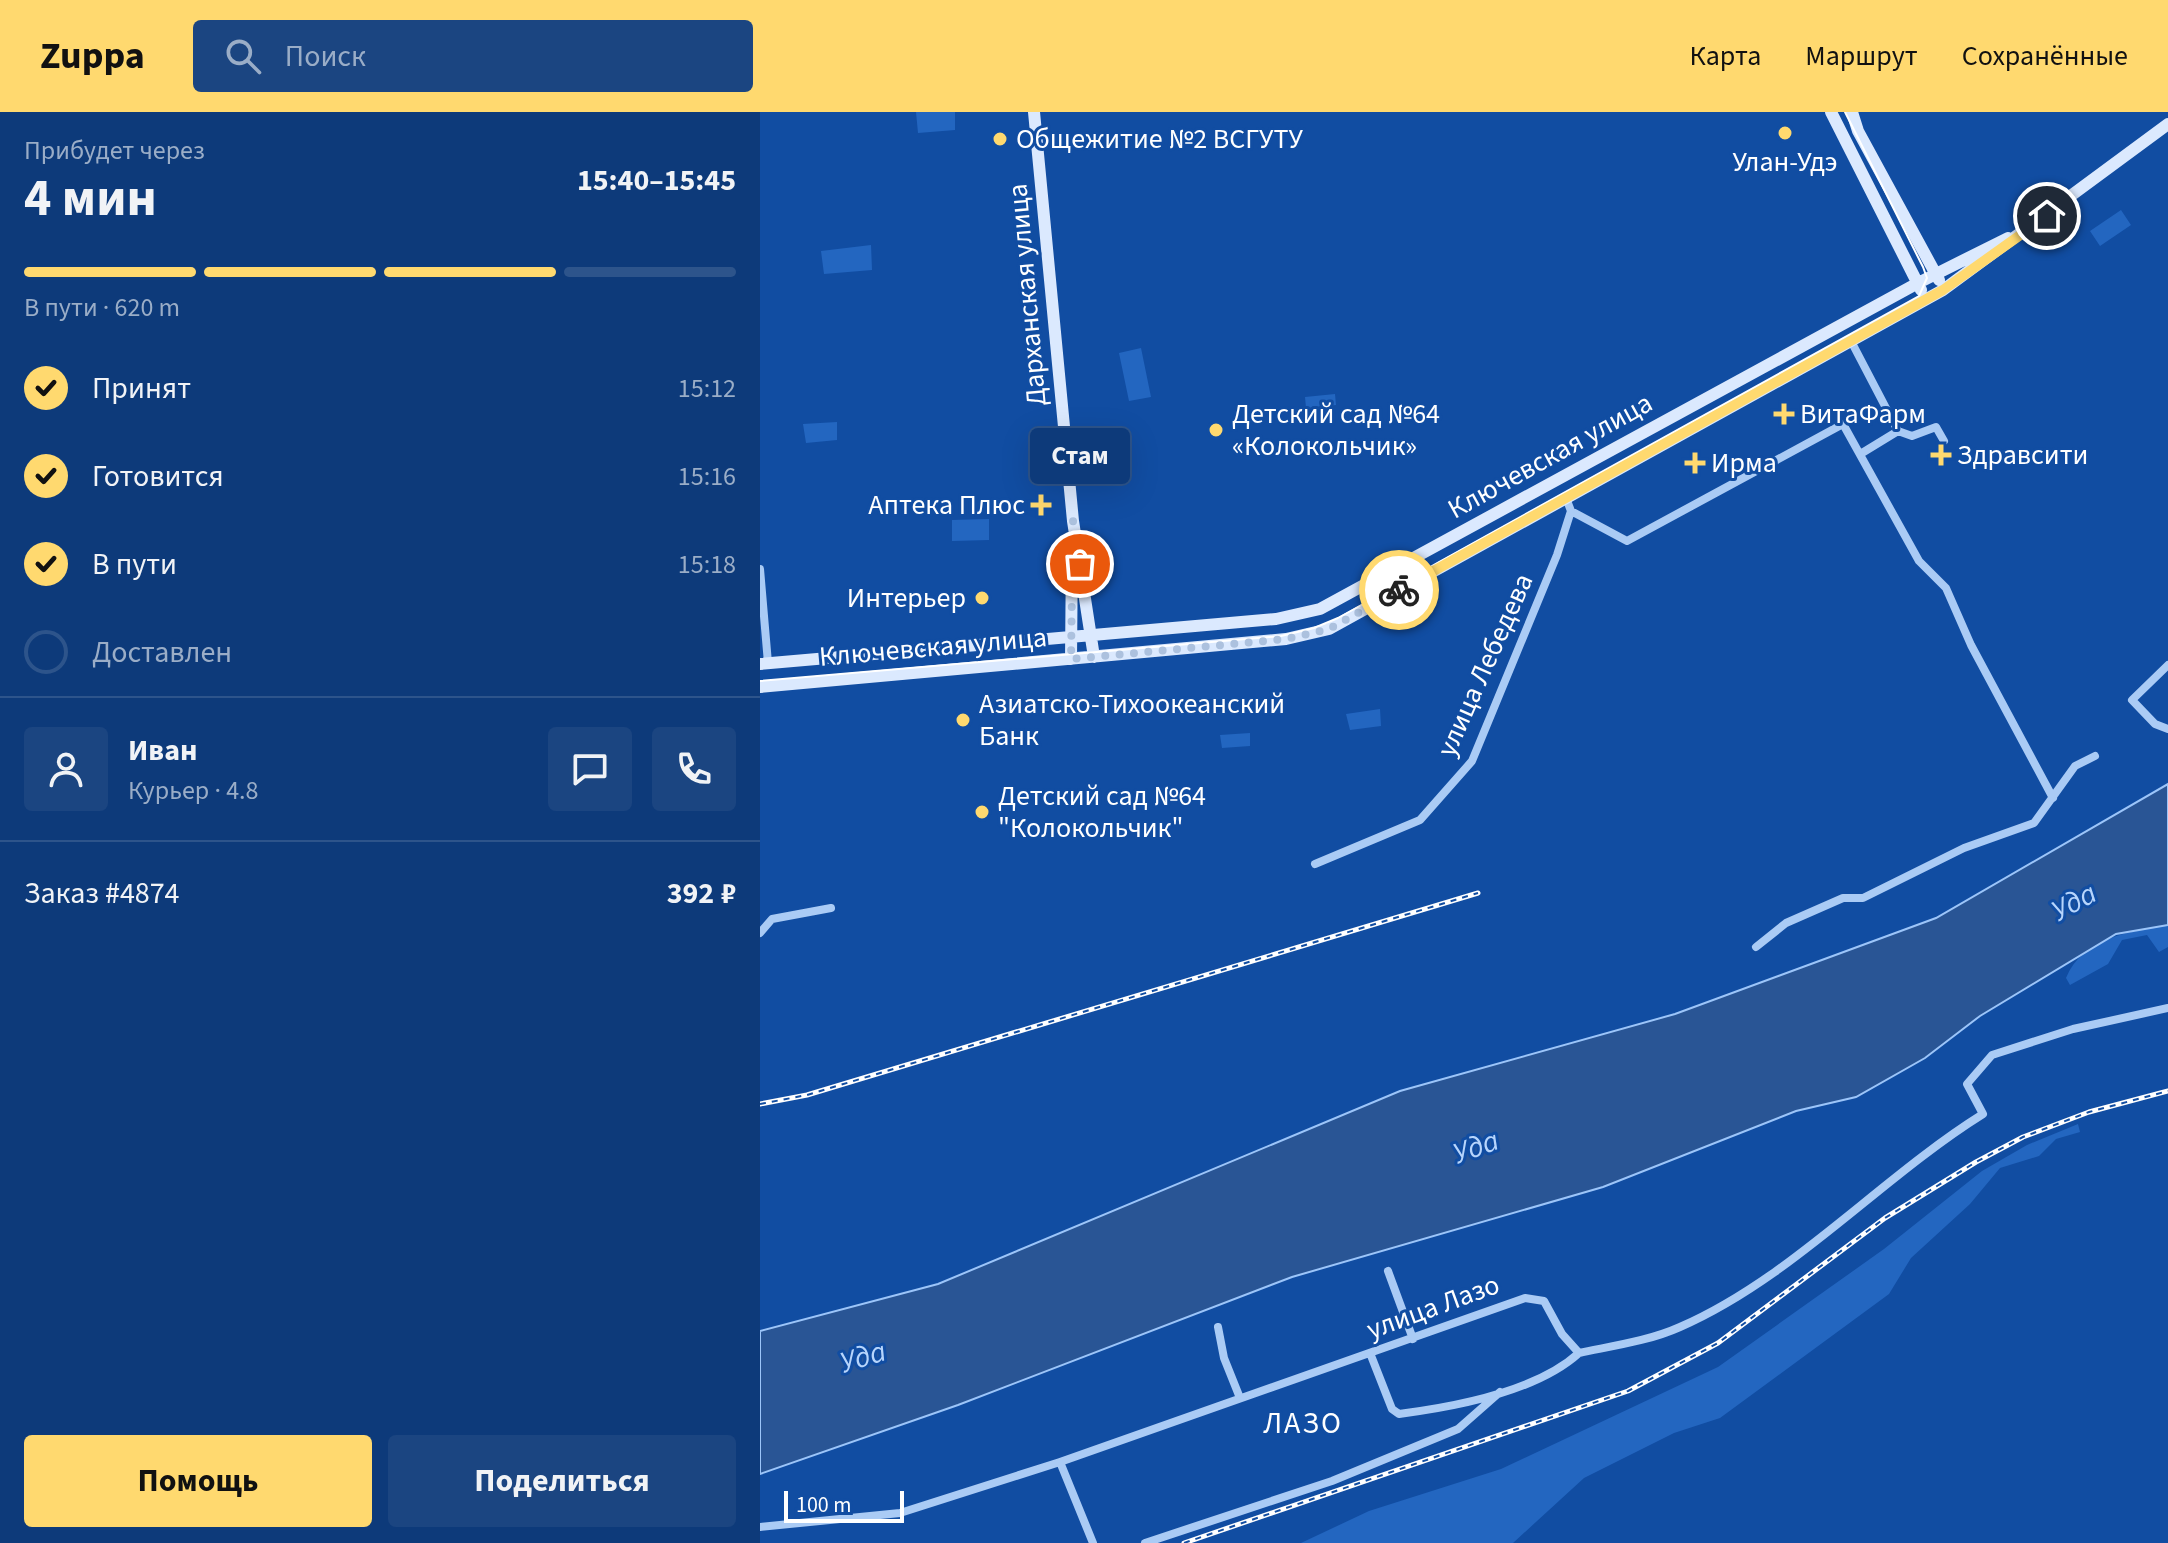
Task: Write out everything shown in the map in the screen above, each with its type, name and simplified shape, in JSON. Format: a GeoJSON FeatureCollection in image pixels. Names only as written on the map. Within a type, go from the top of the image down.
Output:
{"type":"FeatureCollection","features":[{"type":"Feature","properties":{"kind":"main road","name":"Дарханская улица"},"geometry":{"type":"LineString","coordinates":[[1034,112],[1073,521],[1094,657]]}},
{"type":"Feature","properties":{"kind":"main road"},"geometry":{"type":"LineString","coordinates":[[1852,113],[1936,273],[1934,295],[1918,283],[1833,116],[1852,113]]}},
{"type":"Feature","properties":{"kind":"main road"},"geometry":{"type":"LineString","coordinates":[[2030,229],[2168,124]]}},
{"type":"Feature","properties":{"kind":"main road","name":"Ключевская улица"},"geometry":{"type":"LineString","coordinates":[[764,664],[1276,619],[1320,609],[1936,273],[1983,248],[2030,229]]}},
{"type":"Feature","properties":{"kind":"main road","name":"Ключевская улица"},"geometry":{"type":"LineString","coordinates":[[760,687],[1286,639],[1329,629],[1934,295],[2030,229]]}},
{"type":"Feature","properties":{"kind":"main road","name":"Дарханская улица"},"geometry":{"type":"LineString","coordinates":[[1071,659],[1073,521]]}},
{"type":"Feature","properties":{"kind":"street"},"geometry":{"type":"LineString","coordinates":[[1851,341],[1898,431],[1912,436],[1936,427],[1944,441]]}},
{"type":"Feature","properties":{"kind":"street"},"geometry":{"type":"LineString","coordinates":[[1566,498],[1571,511],[1627,541],[1838,425],[1847,428],[1919,561],[1946,588],[1971,645],[2053,798]]}},
{"type":"Feature","properties":{"kind":"street"},"geometry":{"type":"LineString","coordinates":[[1862,453],[1898,431]]}},
{"type":"Feature","properties":{"kind":"street","name":"улица Лебедева"},"geometry":{"type":"LineString","coordinates":[[1315,864],[1420,820],[1472,761],[1557,555],[1571,511]]}},
{"type":"Feature","properties":{"kind":"street"},"geometry":{"type":"LineString","coordinates":[[760,569],[764,664]]}},
{"type":"Feature","properties":{"kind":"street"},"geometry":{"type":"LineString","coordinates":[[2168,665],[2132,700],[2155,724],[2168,729]]}},
{"type":"Feature","properties":{"kind":"street"},"geometry":{"type":"LineString","coordinates":[[1756,947],[1786,923],[1815,910],[1843,898],[1863,898],[1964,848],[2034,823],[2075,766],[2095,756]]}},
{"type":"Feature","properties":{"kind":"street"},"geometry":{"type":"LineString","coordinates":[[760,933],[772,919],[831,908]]}},
{"type":"Feature","properties":{"kind":"street"},"geometry":{"type":"LineString","coordinates":[[1370,1353],[1392,1409],[1399,1414],[1448,1408],[1500,1392],[1563,1368],[1579,1353],[1678,1328],[1731,1299],[1796,1256],[1945,1137],[1983,1114],[1967,1084],[1992,1055],[2073,1029],[2168,1008]]}},
{"type":"Feature","properties":{"kind":"street"},"geometry":{"type":"LineString","coordinates":[[1388,1271],[1413,1339]]}},
{"type":"Feature","properties":{"kind":"street","name":"улица Лазо"},"geometry":{"type":"LineString","coordinates":[[760,1527],[900,1513],[1060,1462],[1534,1297],[1544,1301],[1562,1334],[1579,1353]]}},
{"type":"Feature","properties":{"kind":"street"},"geometry":{"type":"LineString","coordinates":[[1218,1327],[1224,1358],[1240,1398]]}},
{"type":"Feature","properties":{"kind":"street"},"geometry":{"type":"LineString","coordinates":[[1145,1543],[1332,1481],[1458,1429],[1500,1392]]}},
{"type":"Feature","properties":{"kind":"street"},"geometry":{"type":"LineString","coordinates":[[1060,1462],[1093,1543]]}},
{"type":"Feature","properties":{"kind":"shaded area"},"geometry":{"type":"Polygon","coordinates":[[[916,112],[955,112],[955,130],[918,133],[916,112]]]}},
{"type":"Feature","properties":{"kind":"shaded area"},"geometry":{"type":"Polygon","coordinates":[[[2121,210],[2131,225],[2100,246],[2090,231],[2121,210]]]}},
{"type":"Feature","properties":{"kind":"shaded area"},"geometry":{"type":"Polygon","coordinates":[[[871,245],[872,270],[824,274],[821,251],[871,245]]]}},
{"type":"Feature","properties":{"kind":"shaded area"},"geometry":{"type":"Polygon","coordinates":[[[1141,348],[1151,397],[1129,401],[1119,353],[1141,348]]]}},
{"type":"Feature","properties":{"kind":"shaded area"},"geometry":{"type":"Polygon","coordinates":[[[1335,394],[1336,405],[1306,408],[1305,397],[1335,394]]]}},
{"type":"Feature","properties":{"kind":"shaded area"},"geometry":{"type":"Polygon","coordinates":[[[837,422],[837,440],[806,443],[803,424],[837,422]]]}},
{"type":"Feature","properties":{"kind":"shaded area"},"geometry":{"type":"Polygon","coordinates":[[[989,519],[989,540],[952,541],[952,520],[989,519]]]}},
{"type":"Feature","properties":{"kind":"shaded area"},"geometry":{"type":"Polygon","coordinates":[[[1380,709],[1381,726],[1350,730],[1346,714],[1380,709]]]}},
{"type":"Feature","properties":{"kind":"shaded area"},"geometry":{"type":"Polygon","coordinates":[[[1250,733],[1250,746],[1222,748],[1220,735],[1250,733]]]}},
{"type":"Feature","properties":{"kind":"shaded area"},"geometry":{"type":"Polygon","coordinates":[[[2168,925],[2168,947],[2159,952],[2147,935],[2122,940],[2108,964],[2070,985],[2066,978],[2074,964],[2095,945],[2123,934],[2168,925]]]}},
{"type":"Feature","properties":{"kind":"shaded area"},"geometry":{"type":"Polygon","coordinates":[[[2078,1124],[2080,1132],[2056,1139],[2039,1156],[2000,1168],[1970,1204],[1911,1258],[1889,1294],[1720,1418],[1674,1433],[1584,1478],[1513,1543],[1301,1543],[1369,1511],[1501,1469],[1718,1367],[1884,1249],[1982,1171],[2027,1145],[2078,1124]]]}},
{"type":"Feature","properties":{"kind":"water","name":"Уда"},"geometry":{"type":"Polygon","coordinates":[[[2168,784],[2168,925],[2116,934],[1980,1016],[1925,1058],[1856,1097],[1796,1111],[1603,1187],[1292,1277],[958,1405],[760,1474],[760,1331],[938,1284],[1400,1091],[1675,1014],[1936,918],[2168,784]]]}},
{"type":"Feature","properties":{"kind":"tram line"},"geometry":{"type":"LineString","coordinates":[[760,681],[1281,636],[1338,618],[1919,296],[1927,278],[1923,267],[1845,112]]}},
{"type":"Feature","properties":{"kind":"railway"},"geometry":{"type":"LineString","coordinates":[[760,1104],[807,1095],[1478,893]]}},
{"type":"Feature","properties":{"kind":"railway"},"geometry":{"type":"LineString","coordinates":[[1184,1543],[1628,1391],[1718,1343],[1885,1218],[1976,1162],[2023,1137],[2089,1112],[2168,1091]]}},
{"type":"Feature","properties":{"kind":"way so far"},"geometry":{"type":"LineString","coordinates":[[1080,564],[1073,521],[1071,659],[1286,639],[1329,629],[1399,590]]}},
{"type":"Feature","properties":{"kind":"place","name":"Улан-Удэ"},"geometry":{"type":"Point","coordinates":[1785,133]}},
{"type":"Feature","properties":{"kind":"place","name":"Общежитие №2 ВСГУТУ"},"geometry":{"type":"Point","coordinates":[1000,139]}},
{"type":"Feature","properties":{"kind":"place","name":"ВитаФарм"},"geometry":{"type":"Point","coordinates":[1784,414]}},
{"type":"Feature","properties":{"kind":"place","name":"Детский сад №64 «Колокольчик»"},"geometry":{"type":"Point","coordinates":[1216,430]}},
{"type":"Feature","properties":{"kind":"place","name":"Здравсити"},"geometry":{"type":"Point","coordinates":[1941,455]}},
{"type":"Feature","properties":{"kind":"place","name":"Ирма"},"geometry":{"type":"Point","coordinates":[1695,463]}},
{"type":"Feature","properties":{"kind":"place","name":"Аптека Плюс"},"geometry":{"type":"Point","coordinates":[1041,505]}},
{"type":"Feature","properties":{"kind":"place","name":"Стам"},"geometry":{"type":"Point","coordinates":[1080,564]}},
{"type":"Feature","properties":{"kind":"place","name":"Интерьер"},"geometry":{"type":"Point","coordinates":[982,598]}},
{"type":"Feature","properties":{"kind":"place","name":"Азиатско-Тихоокеанский Банк"},"geometry":{"type":"Point","coordinates":[963,720]}},
{"type":"Feature","properties":{"kind":"place","name":"Детский сад №64 \"Колокольчик\""},"geometry":{"type":"Point","coordinates":[982,812]}},
{"type":"Feature","properties":{"kind":"district","name":"ЛАЗО"},"geometry":{"type":"Point","coordinates":[1303,1423]}},
{"type":"Feature","properties":{"kind":"route"},"geometry":{"type":"LineString","coordinates":[[1399,590],[1943,290],[2047,216]]}}]}
